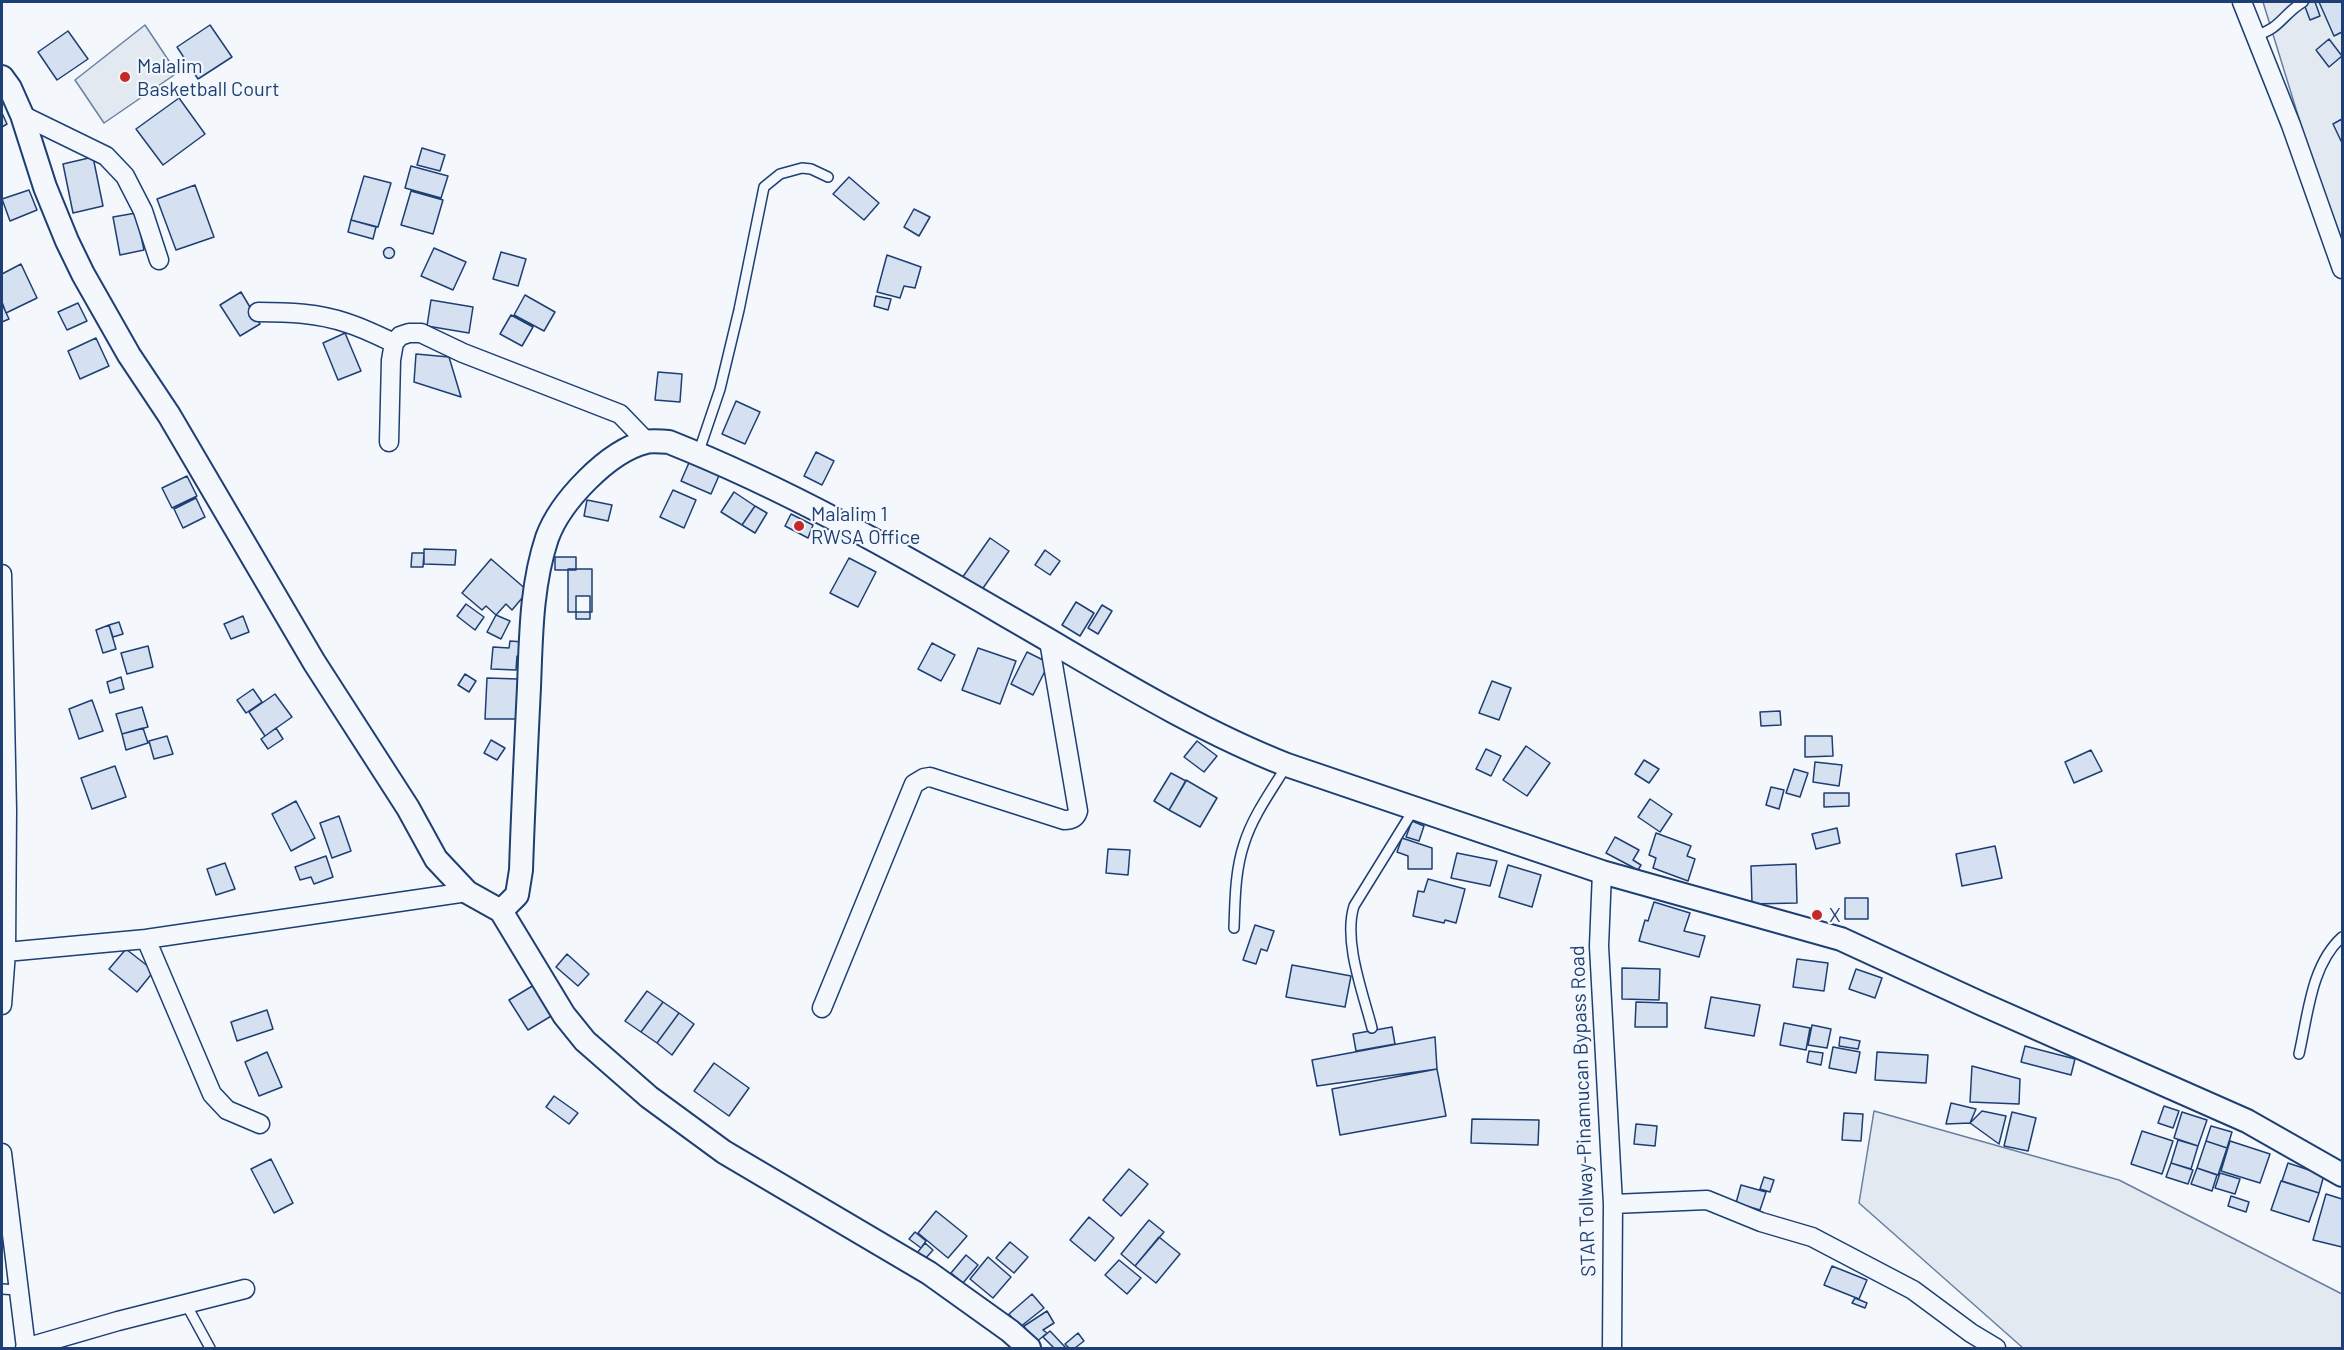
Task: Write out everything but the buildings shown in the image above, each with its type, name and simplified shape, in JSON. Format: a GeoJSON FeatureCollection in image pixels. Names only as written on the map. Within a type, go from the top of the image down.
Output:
{"type":"FeatureCollection","features":[{"type":"Feature","properties":{"kind":"street"},"geometry":{"type":"LineString","coordinates":[[2242,2],[2291,126],[2343,269]]}},
{"type":"Feature","properties":{"kind":"street"},"geometry":{"type":"LineString","coordinates":[[2,77],[10,88],[22,115],[45,187],[66,241],[106,315],[169,416],[314,662],[408,807],[436,859],[467,892],[501,911],[564,1015],[585,1041],[649,1097],[724,1152],[929,1273],[1010,1331],[1029,1348]]}},
{"type":"Feature","properties":{"kind":"street"},"geometry":{"type":"LineString","coordinates":[[22,115],[106,156],[125,176],[143,211],[159,260]]}},
{"type":"Feature","properties":{"kind":"street"},"geometry":{"type":"LineString","coordinates":[[258,312],[301,313],[326,317],[347,323],[394,343]]}},
{"type":"Feature","properties":{"kind":"street"},"geometry":{"type":"LineString","coordinates":[[389,442],[391,360],[394,343],[400,336],[421,333],[463,353],[620,414],[648,442]]}},
{"type":"Feature","properties":{"kind":"street"},"geometry":{"type":"LineString","coordinates":[[501,911],[517,895],[521,870],[534,602],[538,570],[548,535],[570,498],[615,455],[648,442],[669,442],[796,498],[998,610],[1049,641],[1245,748],[1287,765],[1602,872],[1841,939],[1992,1009],[2247,1120],[2343,1175]]}},
{"type":"Feature","properties":{"kind":"street"},"geometry":{"type":"LineString","coordinates":[[2,573],[7,810],[6,952],[2,1005]]}},
{"type":"Feature","properties":{"kind":"street"},"geometry":{"type":"LineString","coordinates":[[822,1008],[914,784],[918,780],[930,777],[1064,820],[1070,820],[1077,815],[1049,641]]}},
{"type":"Feature","properties":{"kind":"street","name":"STAR Tollway-Pinamucan Bypass Road"},"geometry":{"type":"LineString","coordinates":[[1602,872],[1599,946],[1613,1204],[1612,1348]]}},
{"type":"Feature","properties":{"kind":"street"},"geometry":{"type":"LineString","coordinates":[[6,952],[146,939],[467,892]]}},
{"type":"Feature","properties":{"kind":"street"},"geometry":{"type":"LineString","coordinates":[[146,939],[212,1094],[227,1110],[260,1124]]}},
{"type":"Feature","properties":{"kind":"street"},"geometry":{"type":"LineString","coordinates":[[2,1153],[10,1290],[25,1348],[245,1289]]}},
{"type":"Feature","properties":{"kind":"street"},"geometry":{"type":"LineString","coordinates":[[1613,1204],[1707,1200],[1761,1222],[1812,1237],[1913,1290],[1971,1333],[1996,1348]]}},
{"type":"Feature","properties":{"kind":"lane"},"geometry":{"type":"LineString","coordinates":[[2256,35],[2274,28],[2293,8],[2303,2]]}},
{"type":"Feature","properties":{"kind":"lane"},"geometry":{"type":"LineString","coordinates":[[698,454],[720,389],[764,187],[780,174],[802,168],[811,169],[828,177]]}},
{"type":"Feature","properties":{"kind":"lane"},"geometry":{"type":"LineString","coordinates":[[1234,928],[1236,879],[1244,844],[1255,817],[1287,765]]}},
{"type":"Feature","properties":{"kind":"lane"},"geometry":{"type":"LineString","coordinates":[[1372,1028],[1356,971],[1351,915],[1354,906],[1415,807]]}},
{"type":"Feature","properties":{"kind":"lane"},"geometry":{"type":"LineString","coordinates":[[2300,1054],[2320,970],[2343,937]]}},
{"type":"Feature","properties":{"kind":"lane"},"geometry":{"type":"LineString","coordinates":[[186,1304],[210,1348]]}},
{"type":"Feature","properties":{"kind":"shaded area"},"geometry":{"type":"Polygon","coordinates":[[[2263,2],[2342,2],[2342,258],[2263,2]]]}},
{"type":"Feature","properties":{"kind":"shaded area","name":"Malalim Basketball Court"},"geometry":{"type":"Polygon","coordinates":[[[145,25],[177,73],[104,123],[75,80],[145,25]]]}},
{"type":"Feature","properties":{"kind":"shaded area"},"geometry":{"type":"Polygon","coordinates":[[[1874,1111],[2119,1180],[2342,1294],[2342,1348],[2023,1348],[1859,1203],[1874,1111]]]}},
{"type":"Feature","properties":{"kind":"place","name":"Malalim Basketball Court"},"geometry":{"type":"Point","coordinates":[125,77]}},
{"type":"Feature","properties":{"kind":"place","name":"Malalim 1 RWSA Office"},"geometry":{"type":"Point","coordinates":[799,526]}},
{"type":"Feature","properties":{"kind":"place","name":"X"},"geometry":{"type":"Point","coordinates":[1817,915]}}]}
